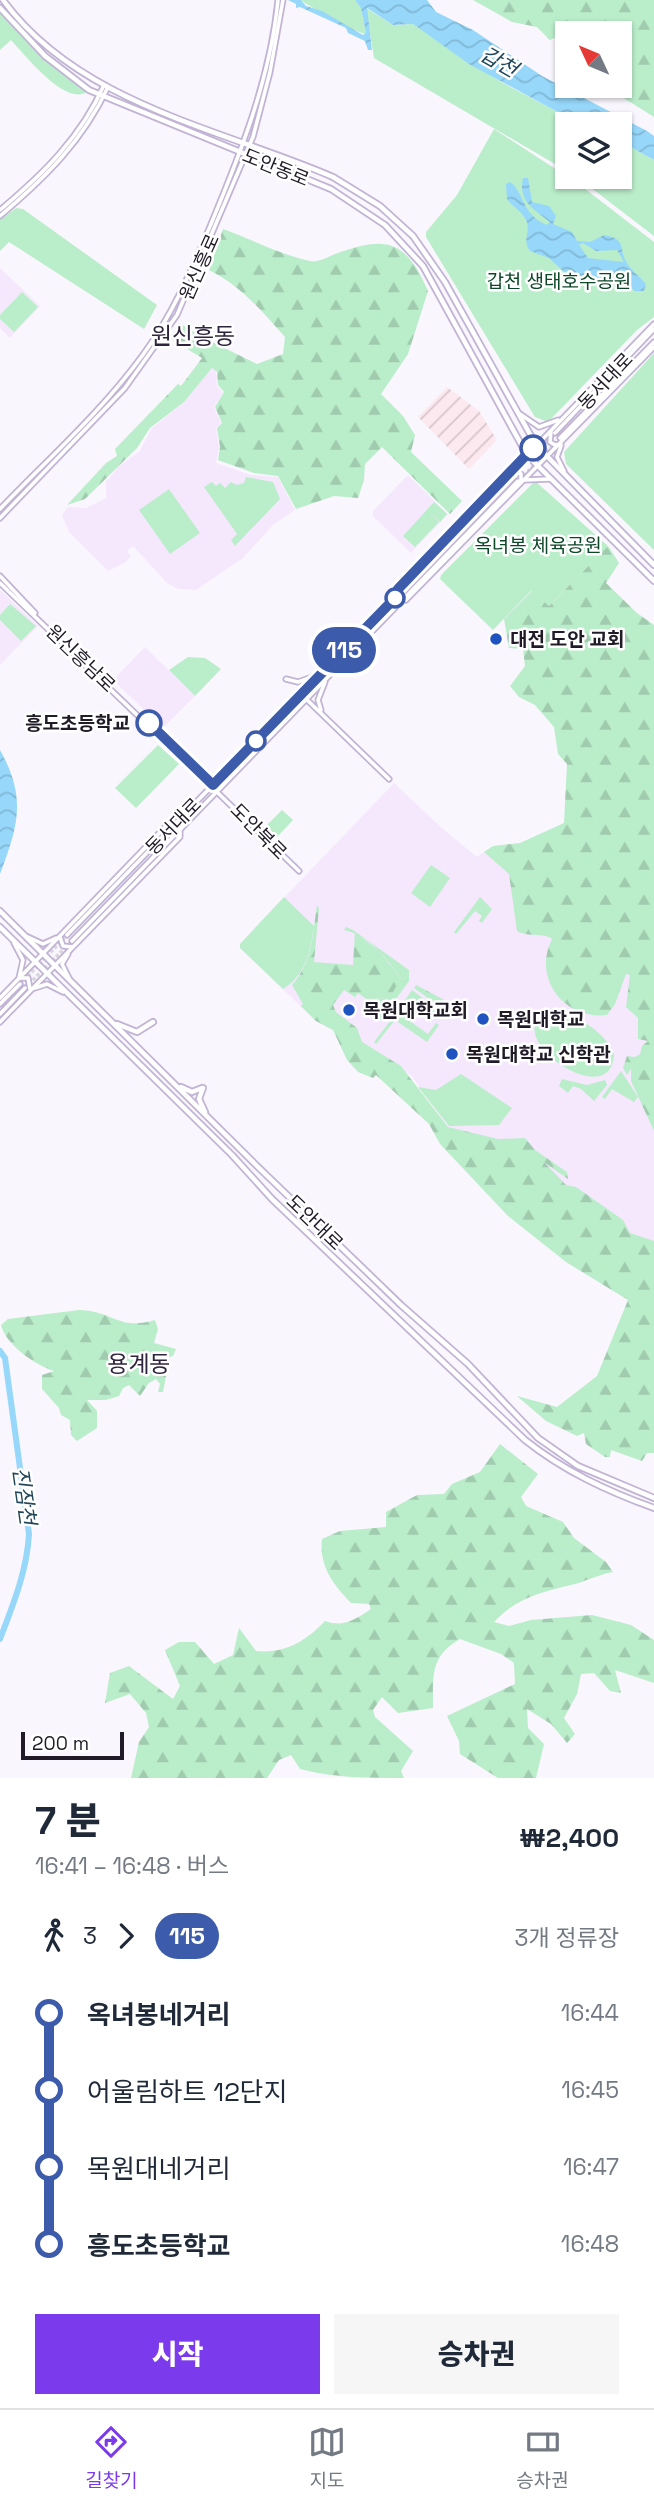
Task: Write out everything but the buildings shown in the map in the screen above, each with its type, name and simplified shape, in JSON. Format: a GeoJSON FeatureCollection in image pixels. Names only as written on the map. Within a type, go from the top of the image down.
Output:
{"type":"FeatureCollection","features":[{"type":"Feature","properties":{"kind":"main road","name":"도안동로"},"geometry":{"type":"LineString","coordinates":[[3,0],[51,49],[106,86],[339,179],[368,196],[403,226],[438,271],[536,445],[654,565]]}},
{"type":"Feature","properties":{"kind":"main road","name":"도안동로"},"geometry":{"type":"LineString","coordinates":[[0,8],[56,66],[102,96],[340,193],[370,213],[401,240],[434,285],[527,455],[654,581]]}},
{"type":"Feature","properties":{"kind":"main road","name":"도안대로"},"geometry":{"type":"LineString","coordinates":[[0,911],[401,1305],[468,1364],[538,1438],[578,1466],[654,1498]]}},
{"type":"Feature","properties":{"kind":"main road","name":"도안대로"},"geometry":{"type":"LineString","coordinates":[[0,927],[63,992],[232,1155],[272,1199],[525,1440],[560,1466],[617,1494],[654,1507]]}},
{"type":"Feature","properties":{"kind":"main road"},"geometry":{"type":"LineString","coordinates":[[106,1016],[132,1032],[153,1022]]}},
{"type":"Feature","properties":{"kind":"main road"},"geometry":{"type":"LineString","coordinates":[[176,1085],[191,1092],[203,1088],[199,1099],[207,1116]]}},
{"type":"Feature","properties":{"kind":"street","name":"원신흥로"},"geometry":{"type":"LineString","coordinates":[[0,519],[111,404],[153,352],[183,304],[248,144],[280,0]]}},
{"type":"Feature","properties":{"kind":"street"},"geometry":{"type":"LineString","coordinates":[[0,216],[77,143],[106,86]]}},
{"type":"Feature","properties":{"kind":"street"},"geometry":{"type":"LineString","coordinates":[[0,210],[52,164],[102,96]]}},
{"type":"Feature","properties":{"kind":"street","name":"원신흥로"},"geometry":{"type":"LineString","coordinates":[[0,509],[112,393],[154,339],[185,285],[244,154]]}},
{"type":"Feature","properties":{"kind":"street"},"geometry":{"type":"LineString","coordinates":[[397,596],[398,589],[654,326]]}},
{"type":"Feature","properties":{"kind":"street","name":"동서대로"},"geometry":{"type":"LineString","coordinates":[[554,431],[654,326]]}},
{"type":"Feature","properties":{"kind":"street","name":"동서대로"},"geometry":{"type":"LineString","coordinates":[[27,990],[180,837],[180,830],[401,602],[409,598],[547,458],[654,345]]}},
{"type":"Feature","properties":{"kind":"street"},"geometry":{"type":"LineString","coordinates":[[518,412],[534,426],[544,427],[568,412]]}},
{"type":"Feature","properties":{"kind":"street"},"geometry":{"type":"LineString","coordinates":[[554,431],[550,442],[555,445],[561,441]]}},
{"type":"Feature","properties":{"kind":"street"},"geometry":{"type":"LineString","coordinates":[[561,441],[557,457],[578,489]]}},
{"type":"Feature","properties":{"kind":"street"},"geometry":{"type":"LineString","coordinates":[[506,476],[514,471],[521,474],[520,483],[550,479]]}},
{"type":"Feature","properties":{"kind":"street","name":"동서대로"},"geometry":{"type":"LineString","coordinates":[[0,998],[65,934],[168,824],[175,824],[513,476]]}},
{"type":"Feature","properties":{"kind":"street","name":"원신흥남로"},"geometry":{"type":"LineString","coordinates":[[0,576],[219,790]]}},
{"type":"Feature","properties":{"kind":"street","name":"원신흥남로"},"geometry":{"type":"LineString","coordinates":[[0,583],[35,613]]}},
{"type":"Feature","properties":{"kind":"street"},"geometry":{"type":"LineString","coordinates":[[286,679],[298,682],[320,675]]}},
{"type":"Feature","properties":{"kind":"street"},"geometry":{"type":"LineString","coordinates":[[326,680],[318,700],[326,718]]}},
{"type":"Feature","properties":{"kind":"street"},"geometry":{"type":"LineString","coordinates":[[302,694],[389,779]]}},
{"type":"Feature","properties":{"kind":"street","name":"도안북로"},"geometry":{"type":"LineString","coordinates":[[219,790],[299,871]]}},
{"type":"Feature","properties":{"kind":"street"},"geometry":{"type":"LineString","coordinates":[[19,932],[43,944],[65,934]]}},
{"type":"Feature","properties":{"kind":"street"},"geometry":{"type":"LineString","coordinates":[[65,934],[61,943],[73,944],[62,964],[71,982]]}},
{"type":"Feature","properties":{"kind":"street"},"geometry":{"type":"LineString","coordinates":[[0,1022],[27,990],[30,980],[19,978],[23,960],[13,941]]}},
{"type":"Feature","properties":{"kind":"street"},"geometry":{"type":"LineString","coordinates":[[0,1004],[20,984]]}},
{"type":"Feature","properties":{"kind":"street"},"geometry":{"type":"LineString","coordinates":[[0,1014],[27,990],[47,984],[63,992]]}},
{"type":"Feature","properties":{"kind":"shaded area"},"geometry":{"type":"Polygon","coordinates":[[[0,268],[40,306],[10,338],[0,328],[0,268]]]}},
{"type":"Feature","properties":{"kind":"shaded area"},"geometry":{"type":"Polygon","coordinates":[[[212,368],[216,372],[217,386],[223,393],[214,407],[221,423],[216,428],[219,447],[216,463],[251,475],[278,477],[295,510],[274,524],[243,558],[196,590],[178,589],[167,583],[133,546],[127,551],[131,556],[126,562],[108,571],[69,532],[62,515],[68,507],[86,508],[106,498],[106,482],[118,467],[140,451],[151,429],[184,402],[212,368]]]}},
{"type":"Feature","properties":{"kind":"shaded area"},"geometry":{"type":"Polygon","coordinates":[[[447,387],[479,411],[497,440],[469,469],[418,417],[447,387]]]}},
{"type":"Feature","properties":{"kind":"shaded area"},"geometry":{"type":"Polygon","coordinates":[[[408,475],[448,514],[411,553],[373,516],[373,511],[408,475]]]}},
{"type":"Feature","properties":{"kind":"shaded area"},"geometry":{"type":"Polygon","coordinates":[[[0,590],[38,626],[0,665],[0,590]]]}},
{"type":"Feature","properties":{"kind":"shaded area"},"geometry":{"type":"Polygon","coordinates":[[[145,647],[195,696],[165,726],[160,725],[113,680],[145,647]]]}},
{"type":"Feature","properties":{"kind":"shaded area","name":"목원대학교"},"geometry":{"type":"Polygon","coordinates":[[[394,783],[477,857],[484,852],[641,981],[654,1032],[654,1253],[448,1127],[411,1075],[316,1021],[240,948],[240,944],[394,783]]]}},
{"type":"Feature","properties":{"kind":"green space"},"geometry":{"type":"Polygon","coordinates":[[[301,0],[355,0],[361,7],[366,34],[354,30],[301,0]]]}},
{"type":"Feature","properties":{"kind":"green space"},"geometry":{"type":"Polygon","coordinates":[[[473,0],[654,0],[654,117],[624,98],[632,98],[632,21],[555,21],[555,38],[550,40],[537,27],[512,22],[473,0]]]}},
{"type":"Feature","properties":{"kind":"green space"},"geometry":{"type":"Polygon","coordinates":[[[366,8],[393,25],[413,24],[501,82],[559,112],[555,112],[555,164],[374,58],[366,8]]]}},
{"type":"Feature","properties":{"kind":"green space"},"geometry":{"type":"Polygon","coordinates":[[[0,13],[34,50],[87,92],[68,92],[57,86],[11,40],[0,50],[0,13]]]}},
{"type":"Feature","properties":{"kind":"green space","name":"갑천 생태호수공원"},"geometry":{"type":"Polygon","coordinates":[[[494,129],[555,169],[555,189],[585,189],[654,242],[654,317],[637,330],[548,422],[535,417],[426,237],[426,232],[457,195],[494,129]]]}},
{"type":"Feature","properties":{"kind":"green space"},"geometry":{"type":"Polygon","coordinates":[[[632,148],[654,160],[654,236],[593,189],[632,189],[632,148]]]}},
{"type":"Feature","properties":{"kind":"green space"},"geometry":{"type":"Polygon","coordinates":[[[16,208],[23,209],[157,305],[144,329],[9,242],[0,251],[0,220],[16,208]]]}},
{"type":"Feature","properties":{"kind":"green space"},"geometry":{"type":"Polygon","coordinates":[[[223,229],[310,261],[352,248],[380,244],[402,251],[411,260],[428,291],[408,354],[381,394],[403,416],[415,435],[411,452],[462,501],[450,514],[382,447],[365,464],[364,480],[358,498],[334,496],[296,509],[278,476],[254,473],[218,460],[220,447],[217,428],[222,423],[215,407],[224,392],[218,385],[217,372],[212,368],[184,402],[150,428],[137,448],[85,499],[67,505],[106,463],[117,456],[115,449],[178,384],[181,386],[202,358],[171,339],[181,324],[257,364],[283,354],[285,337],[241,291],[209,270],[223,229]]]}},
{"type":"Feature","properties":{"kind":"green space"},"geometry":{"type":"Polygon","coordinates":[[[22,292],[38,307],[14,332],[0,319],[0,315],[22,292]]]}},
{"type":"Feature","properties":{"kind":"green space"},"geometry":{"type":"Polygon","coordinates":[[[654,353],[654,550],[566,464],[564,452],[654,353]]]}},
{"type":"Feature","properties":{"kind":"green space"},"geometry":{"type":"Polygon","coordinates":[[[246,477],[273,482],[280,499],[235,546],[231,540],[237,534],[204,487],[212,482],[216,486],[220,483],[225,488],[231,482],[237,485],[244,483],[246,477]]]}},
{"type":"Feature","properties":{"kind":"green space","name":"옥녀봉 체육공원"},"geometry":{"type":"Polygon","coordinates":[[[535,481],[608,546],[549,606],[531,591],[493,630],[440,579],[441,575],[535,481]]]}},
{"type":"Feature","properties":{"kind":"green space"},"geometry":{"type":"Polygon","coordinates":[[[169,489],[200,533],[170,554],[139,510],[169,489]]]}},
{"type":"Feature","properties":{"kind":"green space"},"geometry":{"type":"Polygon","coordinates":[[[434,502],[447,514],[440,522],[431,513],[439,522],[415,547],[403,536],[434,502]]]}},
{"type":"Feature","properties":{"kind":"green space"},"geometry":{"type":"Polygon","coordinates":[[[608,546],[619,563],[606,583],[637,613],[654,625],[654,1131],[631,1081],[631,1069],[627,1075],[623,1068],[627,1056],[635,1057],[640,1054],[642,1046],[648,1041],[638,1039],[638,1018],[626,1007],[630,975],[626,974],[615,1004],[607,1015],[591,1015],[577,1011],[565,1003],[549,982],[546,968],[552,939],[517,931],[509,874],[484,852],[493,846],[520,843],[564,823],[567,764],[558,754],[554,727],[535,705],[519,697],[510,686],[525,666],[523,649],[509,648],[504,619],[532,591],[549,606],[608,546]]]}},
{"type":"Feature","properties":{"kind":"green space"},"geometry":{"type":"Polygon","coordinates":[[[10,604],[36,626],[21,641],[0,620],[0,615],[10,604]]]}},
{"type":"Feature","properties":{"kind":"green space"},"geometry":{"type":"Polygon","coordinates":[[[188,657],[205,658],[221,669],[195,696],[169,670],[188,657]]]}},
{"type":"Feature","properties":{"kind":"green space"},"geometry":{"type":"Polygon","coordinates":[[[158,745],[179,764],[136,808],[115,788],[158,745]]]}},
{"type":"Feature","properties":{"kind":"green space"},"geometry":{"type":"Polygon","coordinates":[[[282,810],[293,820],[277,837],[266,826],[282,810]]]}},
{"type":"Feature","properties":{"kind":"green space"},"geometry":{"type":"Polygon","coordinates":[[[431,865],[450,878],[430,907],[411,893],[431,865]]]}},
{"type":"Feature","properties":{"kind":"green space"},"geometry":{"type":"Polygon","coordinates":[[[284,897],[314,926],[302,970],[283,989],[240,948],[240,944],[284,897]]]}},
{"type":"Feature","properties":{"kind":"green space"},"geometry":{"type":"Polygon","coordinates":[[[480,897],[492,909],[482,923],[479,921],[482,916],[475,911],[456,934],[454,932],[480,897]]]}},
{"type":"Feature","properties":{"kind":"green space"},"geometry":{"type":"Polygon","coordinates":[[[317,905],[319,908],[314,962],[353,965],[355,932],[379,951],[401,978],[389,999],[365,998],[358,993],[355,997],[344,990],[333,1005],[336,1012],[357,1028],[362,1042],[401,1066],[448,1127],[498,1139],[525,1138],[535,1150],[567,1172],[568,1179],[544,1162],[566,1185],[576,1187],[623,1220],[630,1233],[654,1241],[654,1453],[647,1453],[642,1461],[611,1450],[610,1457],[605,1457],[586,1444],[584,1433],[577,1436],[546,1421],[517,1396],[557,1407],[597,1376],[628,1300],[566,1262],[508,1216],[440,1144],[429,1124],[376,1075],[373,1078],[358,1072],[347,1060],[333,1030],[316,1021],[301,1006],[303,1004],[292,985],[308,957],[317,905]]]}},
{"type":"Feature","properties":{"kind":"green space"},"geometry":{"type":"Polygon","coordinates":[[[346,927],[353,930],[409,970],[409,981],[380,1021],[369,1016],[376,1005],[365,998],[387,999],[401,978],[377,949],[361,937],[344,930],[346,927]]]}},
{"type":"Feature","properties":{"kind":"green space"},"geometry":{"type":"Polygon","coordinates":[[[416,985],[452,1004],[457,1019],[414,988],[416,985]]]}},
{"type":"Feature","properties":{"kind":"green space"},"geometry":{"type":"Polygon","coordinates":[[[412,990],[439,1010],[434,1017],[409,999],[401,1010],[399,1009],[412,990]]]}},
{"type":"Feature","properties":{"kind":"green space"},"geometry":{"type":"Polygon","coordinates":[[[552,1010],[579,1019],[605,1039],[614,1054],[608,1071],[595,1077],[577,1073],[559,1064],[544,1050],[535,1035],[537,1021],[552,1010]]]}},
{"type":"Feature","properties":{"kind":"green space"},"geometry":{"type":"Polygon","coordinates":[[[397,1012],[428,1034],[436,1023],[439,1025],[427,1042],[395,1020],[376,1044],[374,1042],[397,1012]]]}},
{"type":"Feature","properties":{"kind":"green space"},"geometry":{"type":"Polygon","coordinates":[[[621,1071],[638,1097],[634,1102],[612,1089],[605,1099],[602,1097],[621,1071]]]}},
{"type":"Feature","properties":{"kind":"green space"},"geometry":{"type":"Polygon","coordinates":[[[461,1074],[512,1108],[499,1125],[449,1126],[418,1087],[436,1090],[461,1074]]]}},
{"type":"Feature","properties":{"kind":"green space"},"geometry":{"type":"Polygon","coordinates":[[[562,1079],[587,1085],[605,1080],[607,1085],[594,1101],[581,1089],[573,1086],[568,1093],[559,1086],[562,1079]]]}},
{"type":"Feature","properties":{"kind":"green space"},"geometry":{"type":"Polygon","coordinates":[[[79,1310],[91,1311],[124,1322],[143,1323],[155,1320],[158,1329],[154,1343],[176,1349],[173,1356],[155,1361],[155,1370],[166,1376],[163,1392],[158,1392],[160,1384],[156,1379],[149,1383],[140,1396],[129,1385],[123,1388],[119,1396],[106,1400],[87,1400],[97,1411],[97,1428],[77,1441],[71,1435],[70,1420],[61,1415],[59,1408],[42,1389],[42,1375],[54,1371],[38,1364],[15,1347],[1,1325],[8,1319],[79,1310]]]}},
{"type":"Feature","properties":{"kind":"green space"},"geometry":{"type":"Polygon","coordinates":[[[500,1444],[538,1474],[521,1497],[526,1506],[563,1522],[574,1538],[606,1562],[613,1572],[530,1597],[511,1607],[494,1622],[509,1626],[531,1620],[592,1615],[631,1625],[654,1640],[654,1683],[615,1670],[621,1693],[610,1691],[594,1673],[581,1674],[577,1694],[564,1718],[575,1734],[567,1743],[551,1724],[527,1709],[528,1728],[544,1744],[536,1778],[498,1778],[460,1754],[459,1741],[447,1716],[515,1684],[514,1663],[501,1654],[460,1639],[443,1652],[438,1660],[434,1677],[433,1708],[398,1713],[382,1697],[373,1710],[375,1717],[413,1751],[401,1771],[404,1778],[352,1777],[313,1772],[300,1769],[291,1755],[279,1760],[267,1778],[131,1778],[139,1742],[149,1727],[146,1713],[130,1694],[105,1703],[110,1673],[129,1666],[173,1699],[180,1686],[165,1650],[179,1642],[195,1642],[214,1664],[233,1655],[239,1628],[256,1651],[267,1651],[294,1645],[325,1621],[344,1623],[360,1616],[371,1609],[369,1604],[351,1603],[338,1589],[325,1566],[322,1539],[340,1531],[386,1527],[386,1512],[417,1495],[444,1494],[452,1484],[480,1472],[500,1444]]]}},
{"type":"Feature","properties":{"kind":"water","name":"갑천"},"geometry":{"type":"Polygon","coordinates":[[[288,0],[301,0],[306,6],[322,11],[363,35],[366,33],[361,8],[355,0],[427,0],[436,12],[473,30],[555,83],[555,98],[584,98],[611,112],[554,110],[469,64],[413,24],[393,25],[367,8],[372,50],[368,50],[365,41],[348,33],[346,28],[300,7],[296,8],[296,4],[288,0]]]}},
{"type":"Feature","properties":{"kind":"water"},"geometry":{"type":"Polygon","coordinates":[[[632,123],[654,136],[654,160],[632,148],[632,123]]]}},
{"type":"Feature","properties":{"kind":"water"},"geometry":{"type":"Polygon","coordinates":[[[523,178],[528,178],[532,202],[549,206],[556,216],[553,224],[572,232],[577,241],[590,242],[604,235],[616,239],[627,263],[646,284],[644,291],[635,291],[623,281],[608,286],[588,278],[574,281],[549,258],[530,251],[527,244],[527,222],[507,199],[506,184],[510,182],[515,187],[532,215],[547,225],[550,222],[525,199],[523,178]],[[583,243],[579,245],[588,258],[624,262],[617,250],[596,251],[583,243]]]}},
{"type":"Feature","properties":{"kind":"water"},"geometry":{"type":"Polygon","coordinates":[[[0,750],[14,783],[17,812],[0,874],[0,750]]]}},
{"type":"Feature","properties":{"kind":"waterway","name":"진잠천"},"geometry":{"type":"LineString","coordinates":[[0,1351],[5,1358],[29,1534],[22,1575],[0,1639]]}},
{"type":"Feature","properties":{"kind":"tunnel"},"geometry":{"type":"LineString","coordinates":[[515,474],[555,433]]}},
{"type":"Feature","properties":{"kind":"tunnel"},"geometry":{"type":"LineString","coordinates":[[520,480],[560,438]]}},
{"type":"Feature","properties":{"kind":"tunnel"},"geometry":{"type":"LineString","coordinates":[[20,984],[67,935]]}},
{"type":"Feature","properties":{"kind":"tunnel"},"geometry":{"type":"LineString","coordinates":[[25,988],[72,941]]}},
{"type":"Feature","properties":{"kind":"bus line","name":"115"},"geometry":{"type":"LineString","coordinates":[[149,723],[213,785],[397,596],[398,589],[533,448]]}},
{"type":"Feature","properties":{"kind":"place","name":"대전 도안 교회"},"geometry":{"type":"Point","coordinates":[496,639]}},
{"type":"Feature","properties":{"kind":"place","name":"흥도초등학교"},"geometry":{"type":"Point","coordinates":[149,723]}},
{"type":"Feature","properties":{"kind":"place","name":"목원대학교회"},"geometry":{"type":"Point","coordinates":[349,1010]}},
{"type":"Feature","properties":{"kind":"place","name":"목원대학교"},"geometry":{"type":"Point","coordinates":[483,1019]}},
{"type":"Feature","properties":{"kind":"place","name":"목원대학교 신학관"},"geometry":{"type":"Point","coordinates":[452,1054]}},
{"type":"Feature","properties":{"kind":"district","name":"원신흥동"},"geometry":{"type":"Point","coordinates":[193,336]}},
{"type":"Feature","properties":{"kind":"district","name":"용계동"},"geometry":{"type":"Point","coordinates":[139,1364]}}]}
